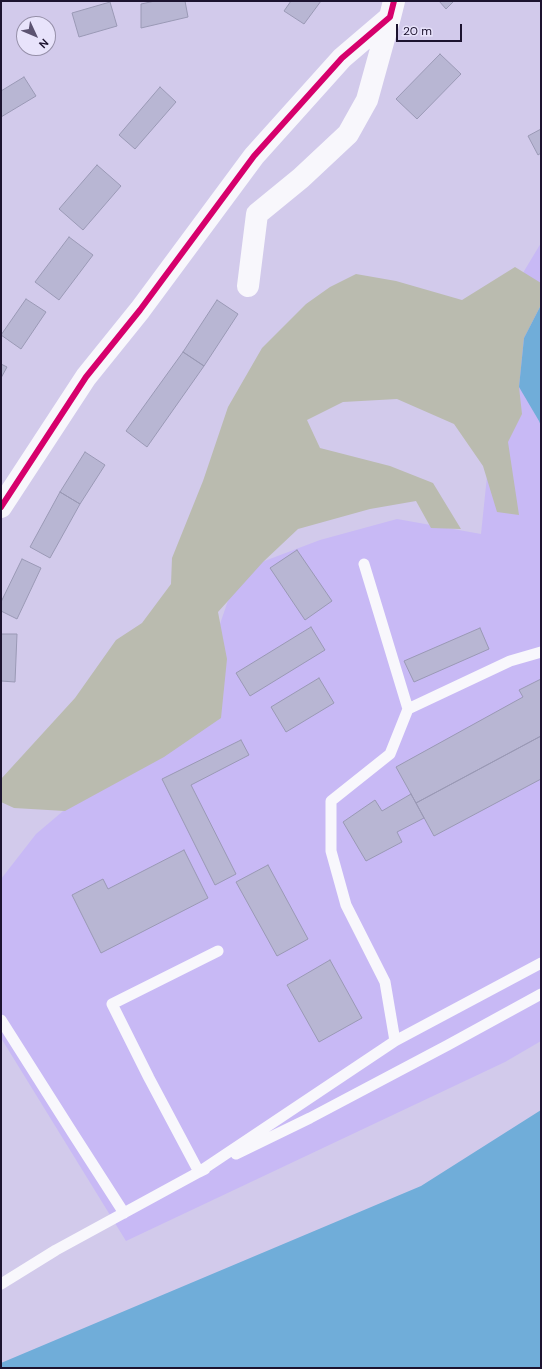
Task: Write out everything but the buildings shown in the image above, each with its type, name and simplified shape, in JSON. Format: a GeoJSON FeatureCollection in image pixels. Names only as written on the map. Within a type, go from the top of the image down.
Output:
{"type":"FeatureCollection","features":[{"type":"Feature","properties":{"kind":"street"},"geometry":{"type":"LineString","coordinates":[[248,286],[257,214],[300,178],[348,134],[367,100],[392,9]]}},
{"type":"Feature","properties":{"kind":"street"},"geometry":{"type":"LineString","coordinates":[[1,507],[86,377],[140,310],[254,156],[342,58],[392,9]]}},
{"type":"Feature","properties":{"kind":"lane"},"geometry":{"type":"LineString","coordinates":[[364,564],[408,709],[390,754],[331,801],[331,851],[346,905],[385,982],[395,1041]]}},
{"type":"Feature","properties":{"kind":"lane"},"geometry":{"type":"LineString","coordinates":[[408,709],[510,661],[541,652]]}},
{"type":"Feature","properties":{"kind":"lane"},"geometry":{"type":"LineString","coordinates":[[199,1172],[112,1004],[218,951]]}},
{"type":"Feature","properties":{"kind":"lane"},"geometry":{"type":"LineString","coordinates":[[199,1172],[395,1041],[541,962]]}},
{"type":"Feature","properties":{"kind":"lane"},"geometry":{"type":"LineString","coordinates":[[1,1284],[56,1250],[199,1172],[310,1118],[541,994]]}},
{"type":"Feature","properties":{"kind":"lane"},"geometry":{"type":"LineString","coordinates":[[1,1020],[124,1213]]}},
{"type":"Feature","properties":{"kind":"shaded area"},"geometry":{"type":"Polygon","coordinates":[[[541,243],[541,1041],[505,1062],[126,1241],[1,1038],[1,879],[36,834],[108,773],[200,683],[238,571],[320,540],[397,519],[481,534],[503,306],[541,243]]]}},
{"type":"Feature","properties":{"kind":"shaded area"},"geometry":{"type":"Polygon","coordinates":[[[515,267],[541,283],[541,305],[524,338],[519,387],[522,414],[508,442],[519,515],[497,512],[483,466],[454,424],[397,399],[343,402],[307,420],[320,448],[390,466],[433,483],[461,529],[431,528],[416,501],[370,509],[298,529],[263,562],[218,612],[227,659],[221,718],[164,757],[65,811],[14,808],[1,802],[1,779],[75,698],[116,640],[142,623],[171,584],[172,558],[203,481],[228,407],[262,348],[306,304],[330,287],[356,274],[396,281],[462,300],[515,267]]]}},
{"type":"Feature","properties":{"kind":"water"},"geometry":{"type":"Polygon","coordinates":[[[541,305],[541,426],[519,387],[524,338],[541,305]]]}},
{"type":"Feature","properties":{"kind":"water"},"geometry":{"type":"Polygon","coordinates":[[[541,1110],[541,1368],[1,1368],[1,1363],[421,1186],[541,1110]]]}},
{"type":"Feature","properties":{"kind":"cycle path"},"geometry":{"type":"LineString","coordinates":[[1,507],[86,377],[140,310],[254,156],[342,58],[390,17],[394,1]]}}]}
